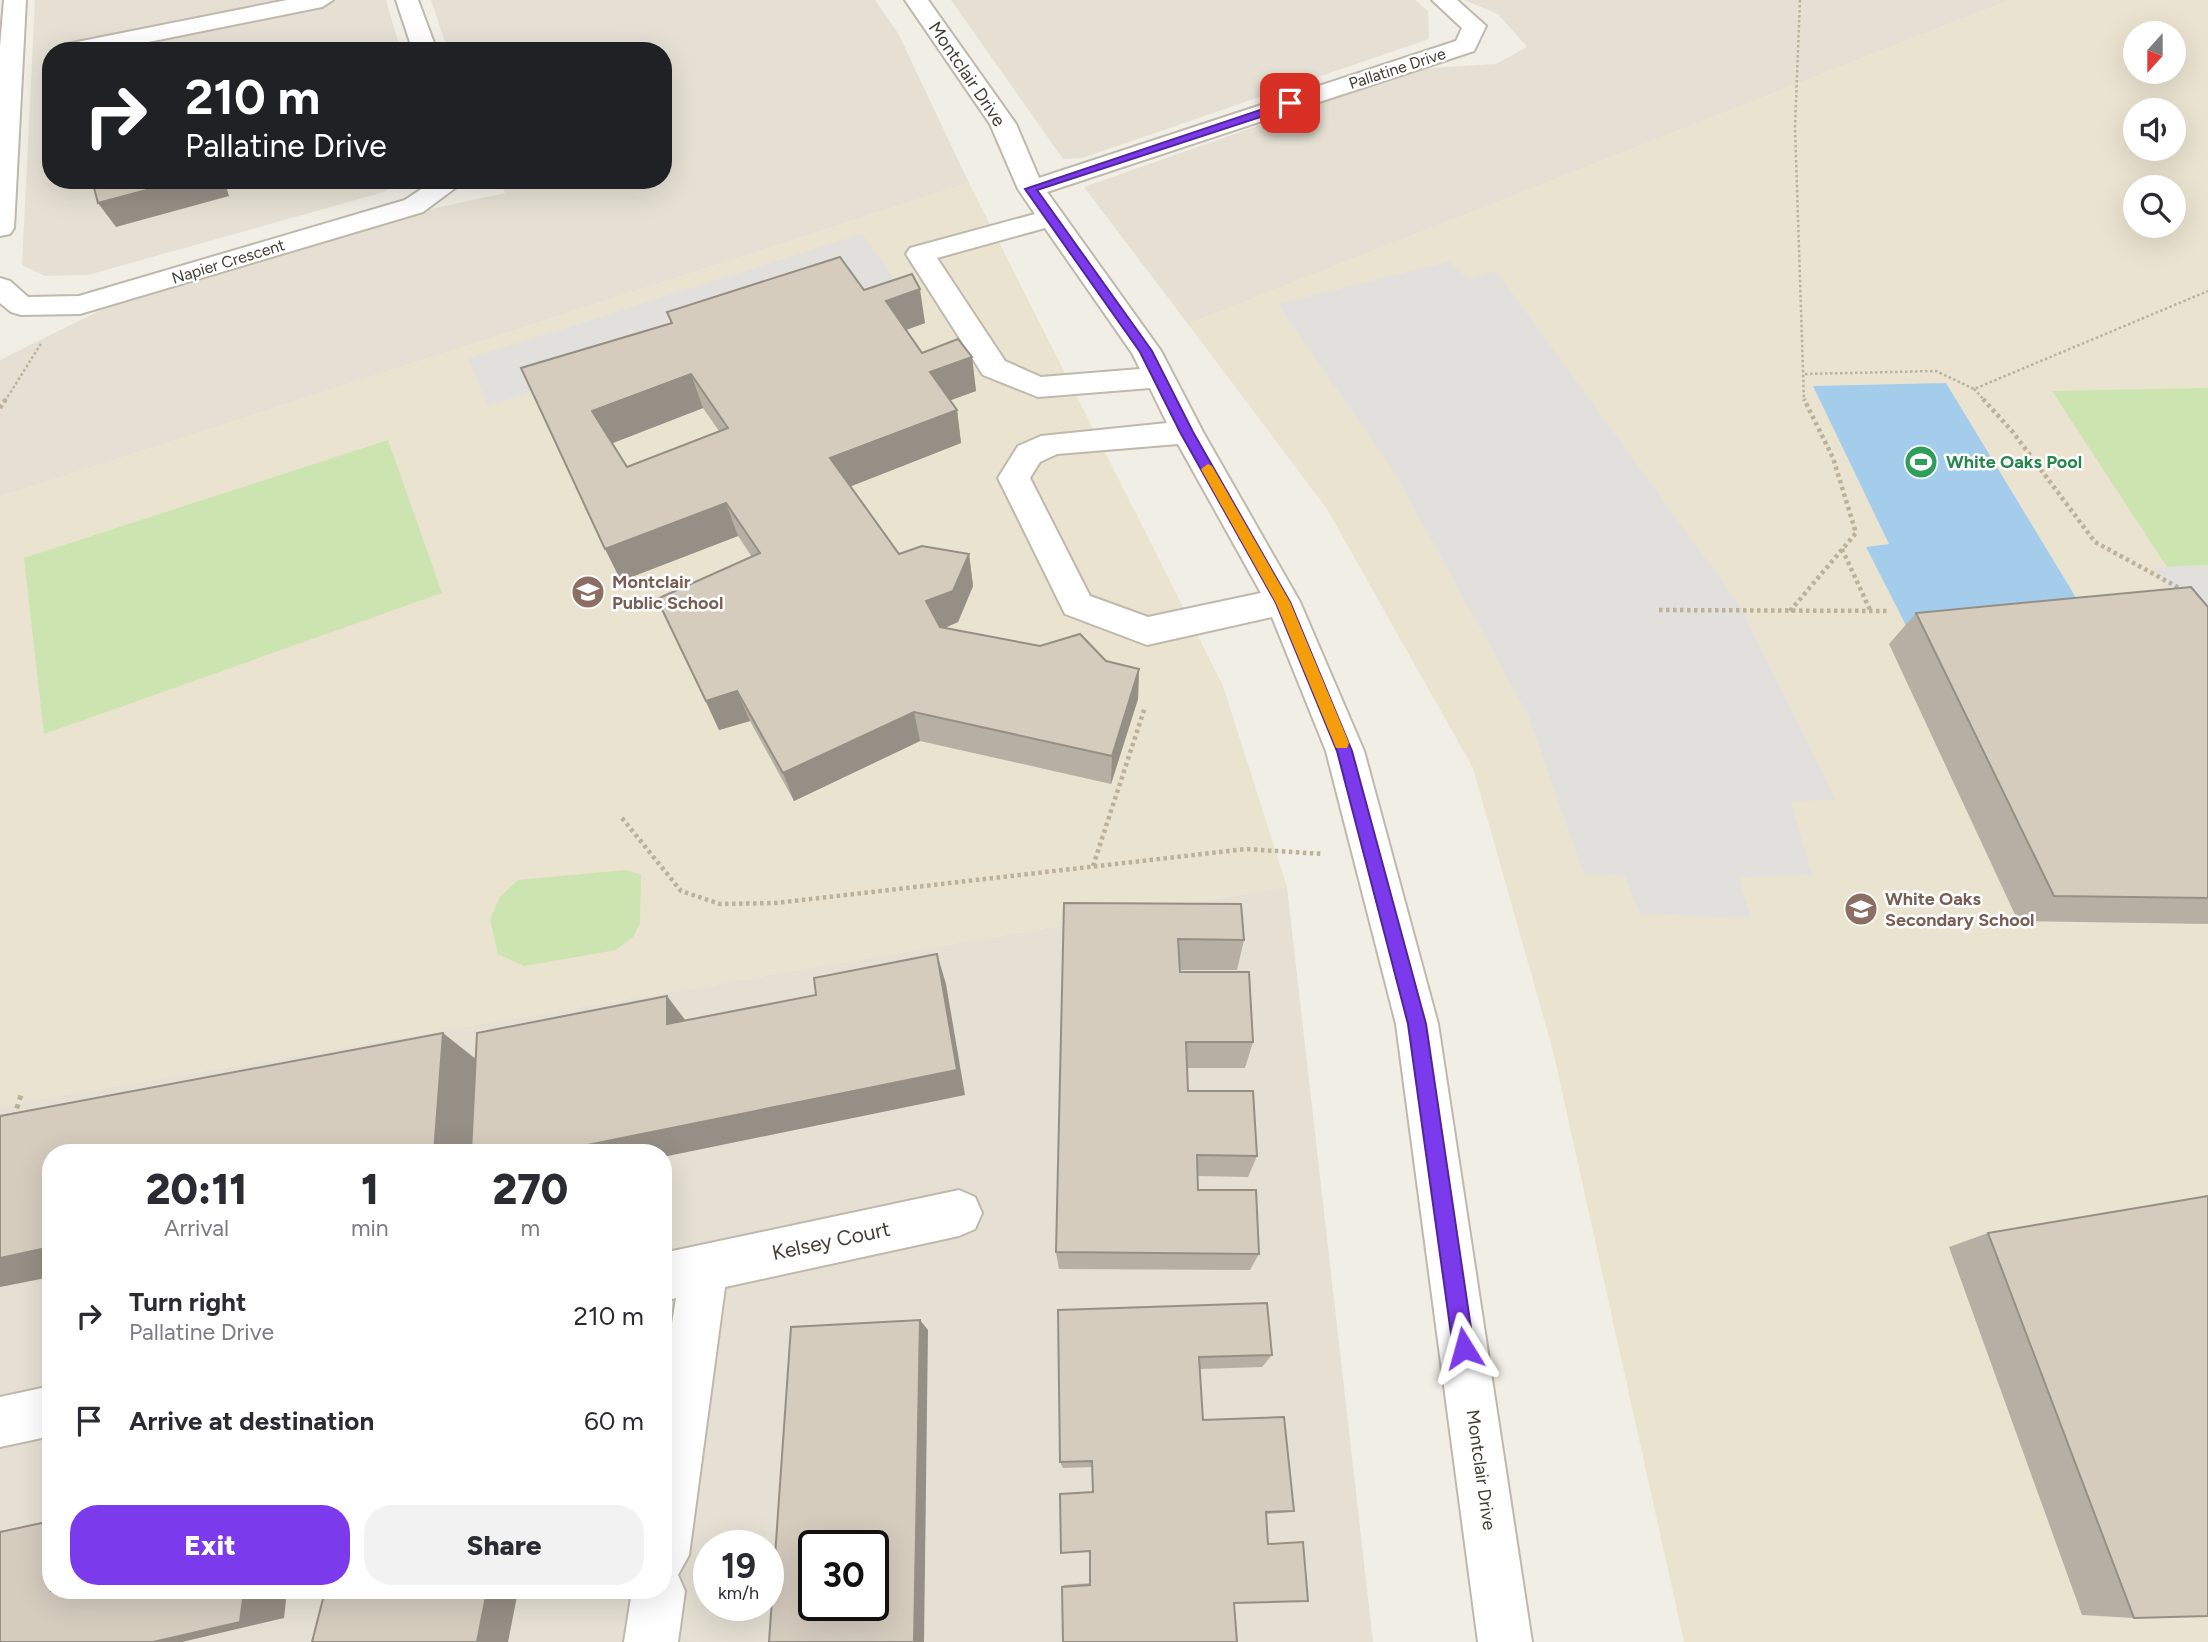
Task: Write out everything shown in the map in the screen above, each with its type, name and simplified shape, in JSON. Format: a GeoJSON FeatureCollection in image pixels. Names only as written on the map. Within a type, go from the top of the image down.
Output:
{"type":"FeatureCollection","features":[{"type":"Feature","properties":{"kind":"street"},"geometry":{"type":"LineString","coordinates":[[0,228],[15,0]]}},
{"type":"Feature","properties":{"kind":"street"},"geometry":{"type":"LineString","coordinates":[[112,42],[322,0]]}},
{"type":"Feature","properties":{"kind":"street"},"geometry":{"type":"LineString","coordinates":[[407,0],[422,42]]}},
{"type":"Feature","properties":{"kind":"street","name":"Montclair Drive"},"geometry":{"type":"LineString","coordinates":[[916,0],[1003,124],[1041,203],[1146,351],[1187,432],[1283,602],[1345,751],[1417,1024],[1505,1642]]}},
{"type":"Feature","properties":{"kind":"street","name":"Pallatine Drive"},"geometry":{"type":"LineString","coordinates":[[1041,203],[1466,46],[1475,26],[1443,0]]}},
{"type":"Feature","properties":{"kind":"street"},"geometry":{"type":"LineString","coordinates":[[13,61],[42,56]]}},
{"type":"Feature","properties":{"kind":"street","name":"Napier Crescent"},"geometry":{"type":"LineString","coordinates":[[0,287],[21,306],[80,305],[414,206],[440,189]]}},
{"type":"Feature","properties":{"kind":"street"},"geometry":{"type":"LineString","coordinates":[[1041,203],[920,254],[994,368],[1038,387],[1160,377]]}},
{"type":"Feature","properties":{"kind":"street"},"geometry":{"type":"LineString","coordinates":[[1187,432],[1052,444],[1029,454],[1014,478],[1077,605],[1147,631],[1283,602]]}},
{"type":"Feature","properties":{"kind":"street","name":"Kelsey Court"},"geometry":{"type":"LineString","coordinates":[[672,1434],[684,1272],[959,1213]]}},
{"type":"Feature","properties":{"kind":"street"},"geometry":{"type":"LineString","coordinates":[[0,1422],[42,1413]]}},
{"type":"Feature","properties":{"kind":"street"},"geometry":{"type":"LineString","coordinates":[[651,1642],[657,1599]]}},
{"type":"Feature","properties":{"kind":"path"},"geometry":{"type":"LineString","coordinates":[[1790,611],[1856,533],[1833,457],[1804,400],[1795,127],[1801,0]]}},
{"type":"Feature","properties":{"kind":"path"},"geometry":{"type":"LineString","coordinates":[[1974,389],[2208,291]]}},
{"type":"Feature","properties":{"kind":"path"},"geometry":{"type":"LineString","coordinates":[[0,408],[50,328],[80,305]]}},
{"type":"Feature","properties":{"kind":"path"},"geometry":{"type":"LineString","coordinates":[[1805,374],[1936,371],[1974,389],[2012,431],[2095,542],[2185,591]]}},
{"type":"Feature","properties":{"kind":"path"},"geometry":{"type":"LineString","coordinates":[[1842,549],[1871,612]]}},
{"type":"Feature","properties":{"kind":"path"},"geometry":{"type":"LineString","coordinates":[[1659,610],[1888,611]]}},
{"type":"Feature","properties":{"kind":"path"},"geometry":{"type":"LineString","coordinates":[[1093,866],[1145,707]]}},
{"type":"Feature","properties":{"kind":"path"},"geometry":{"type":"LineString","coordinates":[[622,818],[681,891],[720,904],[776,903],[1246,849],[1373,857]]}},
{"type":"Feature","properties":{"kind":"path"},"geometry":{"type":"LineString","coordinates":[[13,1122],[21,1095]]}},
{"type":"Feature","properties":{"kind":"shaded area"},"geometry":{"type":"Polygon","coordinates":[[[35,0],[386,0],[398,42],[42,42],[42,189],[389,189],[88,275],[45,276],[22,265],[35,0]]]}},
{"type":"Feature","properties":{"kind":"shaded area"},"geometry":{"type":"Polygon","coordinates":[[[431,0],[875,0],[898,33],[969,183],[0,497],[0,360],[139,291],[348,227],[505,193],[503,189],[672,189],[672,42],[445,42],[431,0]]]}},
{"type":"Feature","properties":{"kind":"shaded area"},"geometry":{"type":"Polygon","coordinates":[[[951,0],[1415,0],[1428,11],[1429,39],[1082,158],[1063,159],[951,0]]]}},
{"type":"Feature","properties":{"kind":"shaded area"},"geometry":{"type":"Polygon","coordinates":[[[1464,0],[2010,0],[1188,324],[1084,187],[1408,73],[1430,68],[1496,64],[1527,47],[1498,14],[1464,0]]]}},
{"type":"Feature","properties":{"kind":"shaded area","name":"White Oaks Secondary School"},"geometry":{"type":"Polygon","coordinates":[[[2010,0],[2208,0],[2208,1642],[1684,1642],[1553,1051],[1473,768],[1327,509],[1188,324],[2010,0]]]}},
{"type":"Feature","properties":{"kind":"shaded area","name":"Montclair Public School"},"geometry":{"type":"Polygon","coordinates":[[[969,183],[1223,686],[1287,887],[0,1106],[0,497],[969,183]]]}},
{"type":"Feature","properties":{"kind":"shaded area"},"geometry":{"type":"Polygon","coordinates":[[[862,234],[900,286],[863,298],[855,287],[488,406],[468,359],[862,234]]]}},
{"type":"Feature","properties":{"kind":"shaded area"},"geometry":{"type":"Polygon","coordinates":[[[1449,262],[1469,279],[1496,271],[1740,606],[1836,800],[1791,801],[1812,875],[1739,877],[1751,918],[1640,914],[1625,876],[1584,874],[1528,715],[1393,470],[1278,304],[1449,262]]]}},
{"type":"Feature","properties":{"kind":"shaded area"},"geometry":{"type":"Polygon","coordinates":[[[2208,565],[2208,651],[2153,568],[2208,565]]]}},
{"type":"Feature","properties":{"kind":"shaded area"},"geometry":{"type":"Polygon","coordinates":[[[1287,887],[1373,1642],[0,1642],[0,1106],[1287,887]]]}},
{"type":"Feature","properties":{"kind":"green space"},"geometry":{"type":"Polygon","coordinates":[[[2208,388],[2208,565],[2167,567],[2052,391],[2208,388]]]}},
{"type":"Feature","properties":{"kind":"green space"},"geometry":{"type":"Polygon","coordinates":[[[388,440],[442,593],[44,734],[24,558],[388,440]]]}},
{"type":"Feature","properties":{"kind":"green space"},"geometry":{"type":"Polygon","coordinates":[[[626,870],[641,875],[640,923],[633,937],[616,950],[524,966],[498,954],[490,919],[500,897],[518,880],[626,870]]]}},
{"type":"Feature","properties":{"kind":"water","name":"White Oaks Pool"},"geometry":{"type":"Polygon","coordinates":[[[1946,383],[2092,624],[1914,641],[1866,547],[1889,544],[1813,386],[1946,383]]]}},
{"type":"Feature","properties":{"kind":"building"},"geometry":{"type":"Polygon","coordinates":[[[94,189],[150,189],[98,203],[94,189]]]}},
{"type":"Feature","properties":{"kind":"building"},"geometry":{"type":"Polygon","coordinates":[[[840,257],[864,290],[912,274],[920,289],[886,301],[922,353],[958,339],[972,357],[930,372],[957,410],[830,458],[899,554],[922,546],[969,554],[953,591],[926,601],[940,627],[1040,646],[1080,634],[1106,661],[1139,669],[1112,756],[914,712],[783,773],[737,691],[706,701],[657,599],[760,553],[726,503],[605,549],[521,368],[672,323],[667,312],[840,257]],[[691,374],[592,411],[627,467],[728,428],[691,374]]]}},
{"type":"Feature","properties":{"kind":"building"},"geometry":{"type":"Polygon","coordinates":[[[2191,587],[2208,607],[2208,898],[2054,896],[1916,613],[2191,587]]]}},
{"type":"Feature","properties":{"kind":"building"},"geometry":{"type":"Polygon","coordinates":[[[1064,903],[1241,904],[1244,940],[1178,939],[1180,972],[1249,972],[1253,1042],[1186,1042],[1188,1091],[1253,1091],[1257,1156],[1197,1155],[1198,1190],[1256,1190],[1259,1254],[1056,1252],[1064,903]]]}},
{"type":"Feature","properties":{"kind":"building"},"geometry":{"type":"Polygon","coordinates":[[[937,954],[957,1070],[592,1144],[471,1144],[477,1033],[667,996],[667,1024],[816,995],[814,978],[937,954]]]}},
{"type":"Feature","properties":{"kind":"building"},"geometry":{"type":"Polygon","coordinates":[[[443,1033],[435,1144],[42,1144],[42,1249],[0,1258],[0,1116],[443,1033]]]}},
{"type":"Feature","properties":{"kind":"building"},"geometry":{"type":"Polygon","coordinates":[[[2208,1196],[2208,1616],[2134,1618],[1988,1233],[2208,1196]]]}},
{"type":"Feature","properties":{"kind":"building"},"geometry":{"type":"Polygon","coordinates":[[[1267,1303],[1272,1355],[1199,1357],[1203,1420],[1284,1417],[1294,1511],[1266,1512],[1268,1544],[1303,1542],[1308,1601],[1234,1603],[1237,1642],[1063,1642],[1062,1587],[1090,1585],[1090,1551],[1061,1553],[1060,1494],[1093,1492],[1092,1461],[1060,1462],[1058,1310],[1267,1303]]]}},
{"type":"Feature","properties":{"kind":"building"},"geometry":{"type":"Polygon","coordinates":[[[920,1320],[914,1642],[769,1642],[770,1621],[784,1621],[784,1530],[777,1530],[791,1327],[920,1320]]]}},
{"type":"Feature","properties":{"kind":"building"},"geometry":{"type":"Polygon","coordinates":[[[42,1523],[42,1599],[243,1599],[240,1622],[153,1642],[0,1642],[0,1532],[42,1523]]]}},
{"type":"Feature","properties":{"kind":"building"},"geometry":{"type":"Polygon","coordinates":[[[323,1599],[485,1599],[477,1642],[312,1642],[323,1599]]]}},
{"type":"Feature","properties":{"kind":"slow traffic"},"geometry":{"type":"LineString","coordinates":[[1208,469],[1283,602],[1342,743]]}},
{"type":"Feature","properties":{"kind":"place","name":"White Oaks Pool"},"geometry":{"type":"Point","coordinates":[1921,462]}},
{"type":"Feature","properties":{"kind":"place","name":"Montclair Public School"},"geometry":{"type":"Point","coordinates":[588,592]}},
{"type":"Feature","properties":{"kind":"place","name":"White Oaks Secondary School"},"geometry":{"type":"Point","coordinates":[1861,909]}},
{"type":"Feature","properties":{"kind":"route"},"geometry":{"type":"LineString","coordinates":[[1290,103],[1031,189],[1146,351],[1187,432],[1283,602],[1345,751],[1417,1024],[1464,1348]]}}]}
